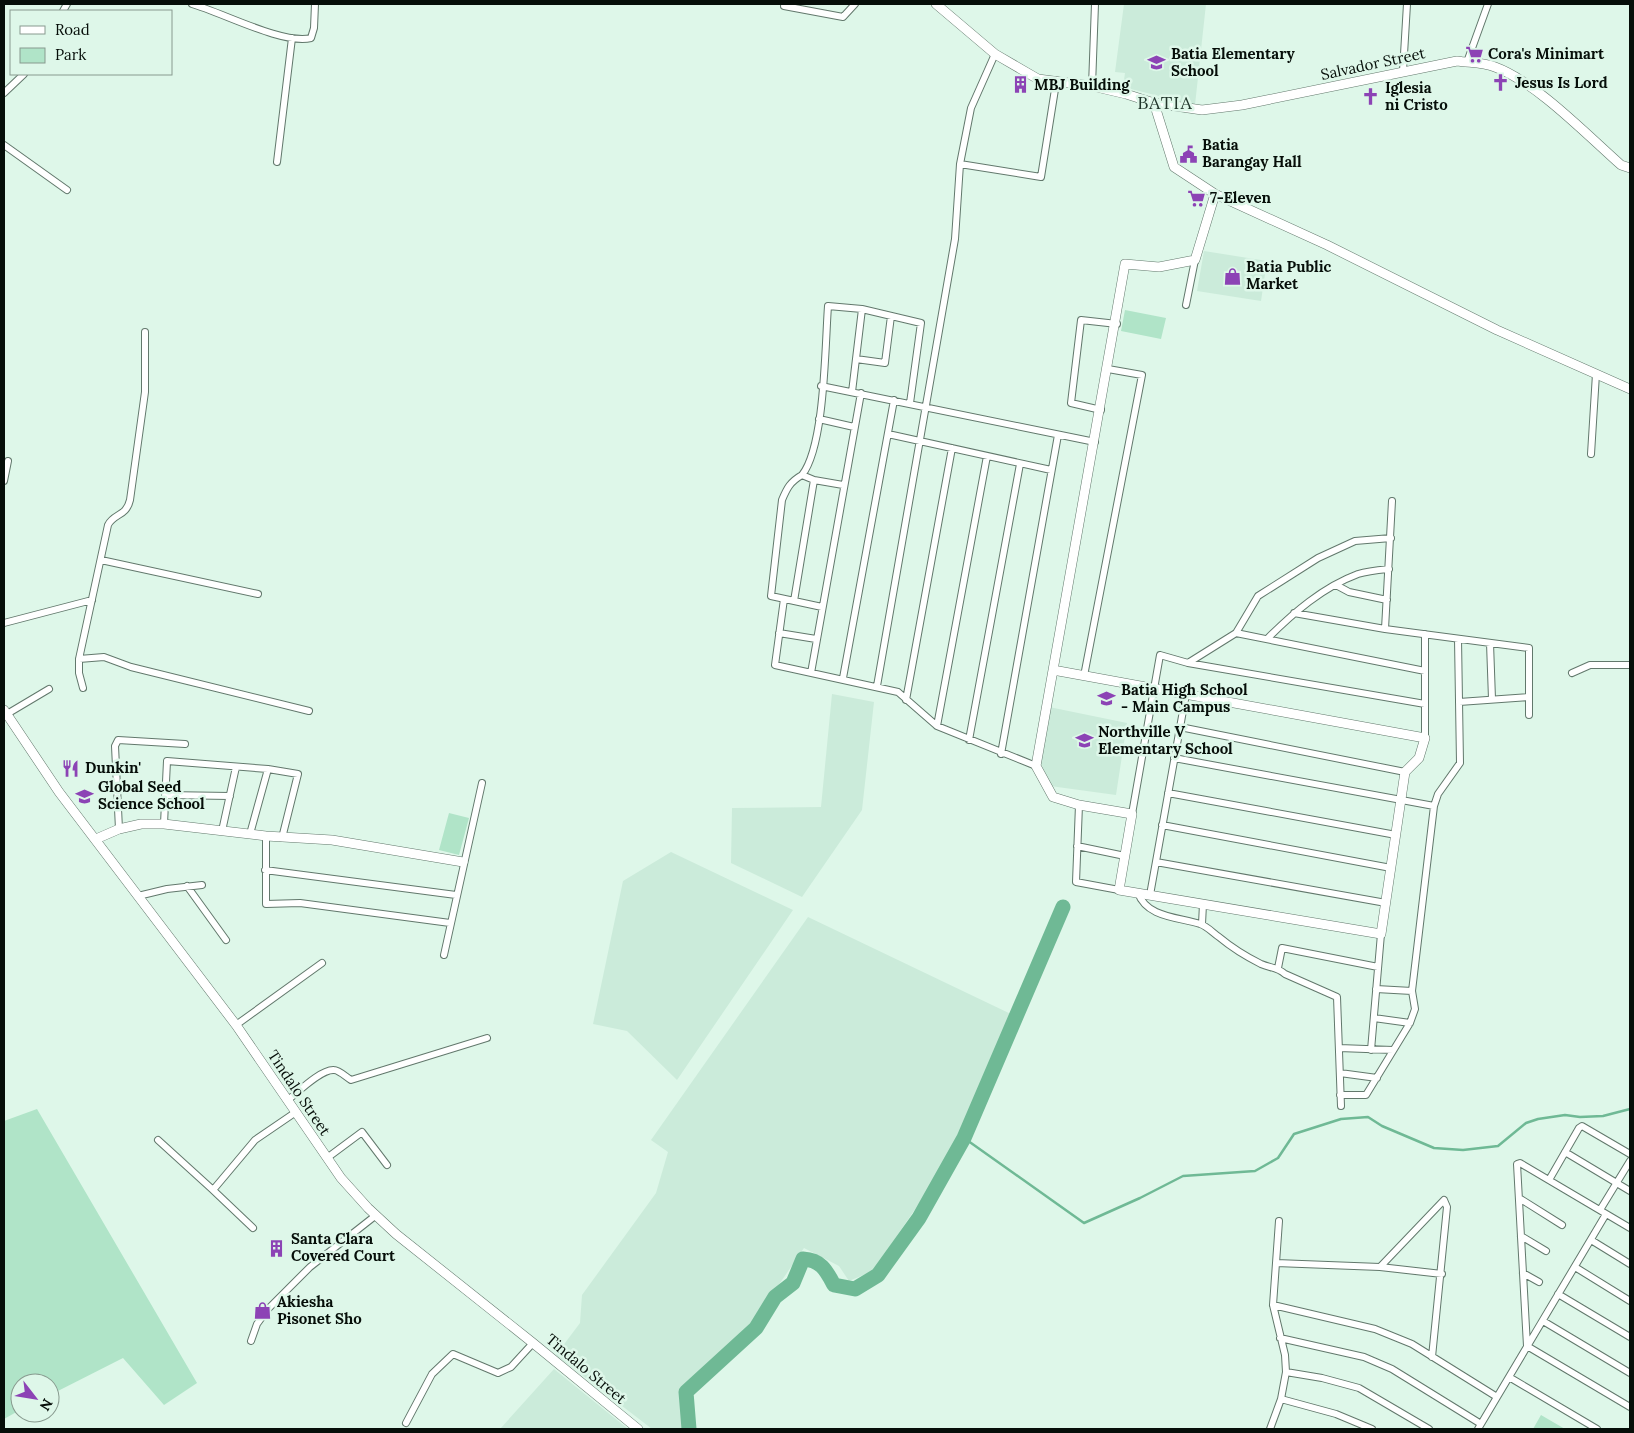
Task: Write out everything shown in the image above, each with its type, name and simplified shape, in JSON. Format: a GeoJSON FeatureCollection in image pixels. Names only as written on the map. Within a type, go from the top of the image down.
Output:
{"type":"FeatureCollection","features":[{"type":"Feature","properties":{"kind":"street"},"geometry":{"type":"LineString","coordinates":[[192,4],[292,38],[311,38],[314,28],[315,4]]}},
{"type":"Feature","properties":{"kind":"street"},"geometry":{"type":"LineString","coordinates":[[784,6],[843,17],[855,4]]}},
{"type":"Feature","properties":{"kind":"street","name":"Salvador Street"},"geometry":{"type":"LineString","coordinates":[[936,4],[995,54],[1038,79],[1056,83],[1092,86],[1154,103],[1202,110],[1222,108],[1457,61],[1481,63],[1498,68],[1531,88],[1621,165],[1630,168]]}},
{"type":"Feature","properties":{"kind":"street"},"geometry":{"type":"LineString","coordinates":[[1092,86],[1096,4]]}},
{"type":"Feature","properties":{"kind":"street"},"geometry":{"type":"LineString","coordinates":[[1403,71],[1407,4]]}},
{"type":"Feature","properties":{"kind":"street"},"geometry":{"type":"LineString","coordinates":[[1467,62],[1488,4]]}},
{"type":"Feature","properties":{"kind":"street"},"geometry":{"type":"LineString","coordinates":[[277,162],[292,38]]}},
{"type":"Feature","properties":{"kind":"street"},"geometry":{"type":"LineString","coordinates":[[877,686],[955,239],[960,164],[971,108],[995,54]]}},
{"type":"Feature","properties":{"kind":"street"},"geometry":{"type":"LineString","coordinates":[[4,93],[23,75]]}},
{"type":"Feature","properties":{"kind":"street"},"geometry":{"type":"LineString","coordinates":[[960,164],[1042,177],[1056,83]]}},
{"type":"Feature","properties":{"kind":"street"},"geometry":{"type":"LineString","coordinates":[[1154,103],[1174,167],[1216,194],[1327,245],[1497,330],[1630,389]]}},
{"type":"Feature","properties":{"kind":"street"},"geometry":{"type":"LineString","coordinates":[[4,145],[67,190]]}},
{"type":"Feature","properties":{"kind":"street"},"geometry":{"type":"LineString","coordinates":[[1186,305],[1195,260],[1216,194]]}},
{"type":"Feature","properties":{"kind":"street"},"geometry":{"type":"LineString","coordinates":[[1132,814],[1079,805],[1053,798],[1036,766],[1126,264],[1159,267],[1195,260]]}},
{"type":"Feature","properties":{"kind":"street"},"geometry":{"type":"LineString","coordinates":[[822,607],[771,596],[782,500],[787,487],[793,480],[802,475],[810,465],[819,419],[828,306],[862,309],[921,323],[910,404]]}},
{"type":"Feature","properties":{"kind":"street"},"geometry":{"type":"LineString","coordinates":[[852,392],[862,309]]}},
{"type":"Feature","properties":{"kind":"street"},"geometry":{"type":"LineString","coordinates":[[856,359],[885,364],[891,316]]}},
{"type":"Feature","properties":{"kind":"street"},"geometry":{"type":"LineString","coordinates":[[1101,410],[1071,403],[1081,320],[1116,324]]}},
{"type":"Feature","properties":{"kind":"street"},"geometry":{"type":"LineString","coordinates":[[84,688],[79,673],[79,659],[110,521],[120,516],[129,506],[145,392],[145,332]]}},
{"type":"Feature","properties":{"kind":"street"},"geometry":{"type":"LineString","coordinates":[[1084,676],[1142,375],[1108,369]]}},
{"type":"Feature","properties":{"kind":"street"},"geometry":{"type":"LineString","coordinates":[[1591,454],[1596,374]]}},
{"type":"Feature","properties":{"kind":"street"},"geometry":{"type":"LineString","coordinates":[[822,386],[1095,442]]}},
{"type":"Feature","properties":{"kind":"street"},"geometry":{"type":"LineString","coordinates":[[810,673],[861,393]]}},
{"type":"Feature","properties":{"kind":"street"},"geometry":{"type":"LineString","coordinates":[[843,678],[894,400]]}},
{"type":"Feature","properties":{"kind":"street"},"geometry":{"type":"LineString","coordinates":[[819,419],[854,426]]}},
{"type":"Feature","properties":{"kind":"street"},"geometry":{"type":"LineString","coordinates":[[888,434],[1051,470]]}},
{"type":"Feature","properties":{"kind":"street"},"geometry":{"type":"LineString","coordinates":[[1001,754],[1058,435]]}},
{"type":"Feature","properties":{"kind":"street"},"geometry":{"type":"LineString","coordinates":[[906,700],[952,448]]}},
{"type":"Feature","properties":{"kind":"street"},"geometry":{"type":"LineString","coordinates":[[937,726],[986,456]]}},
{"type":"Feature","properties":{"kind":"street"},"geometry":{"type":"LineString","coordinates":[[4,481],[8,461]]}},
{"type":"Feature","properties":{"kind":"street"},"geometry":{"type":"LineString","coordinates":[[969,740],[1020,464]]}},
{"type":"Feature","properties":{"kind":"street"},"geometry":{"type":"LineString","coordinates":[[802,475],[814,480],[843,485]]}},
{"type":"Feature","properties":{"kind":"street"},"geometry":{"type":"LineString","coordinates":[[794,601],[814,480]]}},
{"type":"Feature","properties":{"kind":"street"},"geometry":{"type":"LineString","coordinates":[[1385,629],[1392,502]]}},
{"type":"Feature","properties":{"kind":"street"},"geometry":{"type":"LineString","coordinates":[[1188,662],[1236,633],[1258,596],[1318,558],[1355,540],[1391,538]]}},
{"type":"Feature","properties":{"kind":"street"},"geometry":{"type":"LineString","coordinates":[[101,560],[258,594]]}},
{"type":"Feature","properties":{"kind":"street"},"geometry":{"type":"LineString","coordinates":[[1267,639],[1294,612],[1336,585],[1359,574],[1389,569]]}},
{"type":"Feature","properties":{"kind":"street"},"geometry":{"type":"LineString","coordinates":[[1336,585],[1350,592],[1387,600]]}},
{"type":"Feature","properties":{"kind":"street"},"geometry":{"type":"LineString","coordinates":[[784,599],[775,665],[843,678],[898,692],[937,726],[1001,754],[1036,766]]}},
{"type":"Feature","properties":{"kind":"street"},"geometry":{"type":"LineString","coordinates":[[4,623],[92,600]]}},
{"type":"Feature","properties":{"kind":"street"},"geometry":{"type":"LineString","coordinates":[[1294,612],[1385,629],[1529,648],[1529,715]]}},
{"type":"Feature","properties":{"kind":"street"},"geometry":{"type":"LineString","coordinates":[[780,633],[816,639]]}},
{"type":"Feature","properties":{"kind":"street"},"geometry":{"type":"LineString","coordinates":[[1236,633],[1425,672]]}},
{"type":"Feature","properties":{"kind":"street"},"geometry":{"type":"LineString","coordinates":[[1371,1050],[1381,934],[1405,772],[1419,758],[1425,738],[1426,634]]}},
{"type":"Feature","properties":{"kind":"street"},"geometry":{"type":"LineString","coordinates":[[1340,1094],[1366,1095],[1410,1023],[1415,1009],[1412,991],[1434,806],[1438,794],[1460,763],[1458,638]]}},
{"type":"Feature","properties":{"kind":"street"},"geometry":{"type":"LineString","coordinates":[[1490,643],[1492,700]]}},
{"type":"Feature","properties":{"kind":"street"},"geometry":{"type":"LineString","coordinates":[[1119,890],[1160,655],[1188,662],[1425,704]]}},
{"type":"Feature","properties":{"kind":"street"},"geometry":{"type":"LineString","coordinates":[[79,659],[109,658],[131,667],[310,711]]}},
{"type":"Feature","properties":{"kind":"street"},"geometry":{"type":"LineString","coordinates":[[1572,673],[1590,665],[1630,665]]}},
{"type":"Feature","properties":{"kind":"street"},"geometry":{"type":"LineString","coordinates":[[1053,670],[1425,738]]}},
{"type":"Feature","properties":{"kind":"street"},"geometry":{"type":"LineString","coordinates":[[6,712],[49,689]]}},
{"type":"Feature","properties":{"kind":"street"},"geometry":{"type":"LineString","coordinates":[[1150,895],[1186,694]]}},
{"type":"Feature","properties":{"kind":"street"},"geometry":{"type":"LineString","coordinates":[[1459,702],[1529,697]]}},
{"type":"Feature","properties":{"kind":"street","name":"Tindalo Street"},"geometry":{"type":"LineString","coordinates":[[6,712],[59,792],[236,1025],[327,1158],[375,1216],[638,1429]]}},
{"type":"Feature","properties":{"kind":"street"},"geometry":{"type":"LineString","coordinates":[[1180,727],[1405,772]]}},
{"type":"Feature","properties":{"kind":"street"},"geometry":{"type":"LineString","coordinates":[[120,829],[115,746],[118,740],[185,744]]}},
{"type":"Feature","properties":{"kind":"street"},"geometry":{"type":"LineString","coordinates":[[1174,758],[1434,806]]}},
{"type":"Feature","properties":{"kind":"street"},"geometry":{"type":"LineString","coordinates":[[164,824],[167,762],[268,769],[298,774],[282,838]]}},
{"type":"Feature","properties":{"kind":"street"},"geometry":{"type":"LineString","coordinates":[[222,831],[236,767]]}},
{"type":"Feature","properties":{"kind":"street"},"geometry":{"type":"LineString","coordinates":[[250,834],[268,769]]}},
{"type":"Feature","properties":{"kind":"street"},"geometry":{"type":"LineString","coordinates":[[444,955],[463,862],[482,783]]}},
{"type":"Feature","properties":{"kind":"street"},"geometry":{"type":"LineString","coordinates":[[1168,793],[1396,835]]}},
{"type":"Feature","properties":{"kind":"street"},"geometry":{"type":"LineString","coordinates":[[165,795],[230,796]]}},
{"type":"Feature","properties":{"kind":"street"},"geometry":{"type":"LineString","coordinates":[[1079,805],[1076,882],[1381,934]]}},
{"type":"Feature","properties":{"kind":"street"},"geometry":{"type":"LineString","coordinates":[[96,839],[120,829],[141,824],[164,824],[282,838],[340,841],[463,862]]}},
{"type":"Feature","properties":{"kind":"street"},"geometry":{"type":"LineString","coordinates":[[1162,825],[1391,868]]}},
{"type":"Feature","properties":{"kind":"street"},"geometry":{"type":"LineString","coordinates":[[266,836],[266,904],[300,903],[450,923]]}},
{"type":"Feature","properties":{"kind":"street"},"geometry":{"type":"LineString","coordinates":[[1076,846],[1125,856]]}},
{"type":"Feature","properties":{"kind":"street"},"geometry":{"type":"LineString","coordinates":[[1156,862],[1386,903]]}},
{"type":"Feature","properties":{"kind":"street"},"geometry":{"type":"LineString","coordinates":[[265,870],[456,895]]}},
{"type":"Feature","properties":{"kind":"street"},"geometry":{"type":"LineString","coordinates":[[138,896],[187,886],[202,885]]}},
{"type":"Feature","properties":{"kind":"street"},"geometry":{"type":"LineString","coordinates":[[187,886],[226,940]]}},
{"type":"Feature","properties":{"kind":"street"},"geometry":{"type":"LineString","coordinates":[[1138,894],[1142,903],[1150,909],[1178,920],[1202,924],[1219,938],[1263,965],[1278,968],[1285,974],[1338,997],[1341,1106]]}},
{"type":"Feature","properties":{"kind":"street"},"geometry":{"type":"LineString","coordinates":[[1202,924],[1203,904]]}},
{"type":"Feature","properties":{"kind":"street"},"geometry":{"type":"LineString","coordinates":[[1278,968],[1282,948],[1378,967]]}},
{"type":"Feature","properties":{"kind":"street"},"geometry":{"type":"LineString","coordinates":[[236,1025],[322,963]]}},
{"type":"Feature","properties":{"kind":"street"},"geometry":{"type":"LineString","coordinates":[[1376,989],[1412,991]]}},
{"type":"Feature","properties":{"kind":"street"},"geometry":{"type":"LineString","coordinates":[[1374,1018],[1410,1023]]}},
{"type":"Feature","properties":{"kind":"street"},"geometry":{"type":"LineString","coordinates":[[288,1100],[309,1082],[332,1069],[338,1070],[350,1080],[487,1038]]}},
{"type":"Feature","properties":{"kind":"street"},"geometry":{"type":"LineString","coordinates":[[1339,1048],[1393,1050]]}},
{"type":"Feature","properties":{"kind":"street"},"geometry":{"type":"LineString","coordinates":[[1340,1073],[1377,1078]]}},
{"type":"Feature","properties":{"kind":"street"},"geometry":{"type":"LineString","coordinates":[[213,1190],[255,1140],[296,1112]]}},
{"type":"Feature","properties":{"kind":"street"},"geometry":{"type":"LineString","coordinates":[[1549,1180],[1582,1126],[1630,1154]]}},
{"type":"Feature","properties":{"kind":"street"},"geometry":{"type":"LineString","coordinates":[[327,1158],[362,1132],[387,1165]]}},
{"type":"Feature","properties":{"kind":"street"},"geometry":{"type":"LineString","coordinates":[[158,1140],[253,1228]]}},
{"type":"Feature","properties":{"kind":"street"},"geometry":{"type":"LineString","coordinates":[[1565,1152],[1630,1191]]}},
{"type":"Feature","properties":{"kind":"street"},"geometry":{"type":"LineString","coordinates":[[1280,1338],[1364,1357],[1392,1369],[1480,1427],[1591,1240],[1617,1183],[1630,1161]]}},
{"type":"Feature","properties":{"kind":"street"},"geometry":{"type":"LineString","coordinates":[[1527,1346],[1516,1166],[1518,1163],[1630,1228]]}},
{"type":"Feature","properties":{"kind":"street"},"geometry":{"type":"LineString","coordinates":[[1519,1198],[1562,1225]]}},
{"type":"Feature","properties":{"kind":"street"},"geometry":{"type":"LineString","coordinates":[[1380,1267],[1444,1200],[1447,1207],[1442,1274],[1432,1356]]}},
{"type":"Feature","properties":{"kind":"street"},"geometry":{"type":"LineString","coordinates":[[251,1341],[257,1324],[296,1281],[310,1267],[375,1216]]}},
{"type":"Feature","properties":{"kind":"street"},"geometry":{"type":"LineString","coordinates":[[1270,1429],[1281,1399],[1286,1372],[1285,1355],[1273,1305],[1279,1221]]}},
{"type":"Feature","properties":{"kind":"street"},"geometry":{"type":"LineString","coordinates":[[1521,1236],[1546,1251]]}},
{"type":"Feature","properties":{"kind":"street"},"geometry":{"type":"LineString","coordinates":[[1591,1240],[1630,1264]]}},
{"type":"Feature","properties":{"kind":"street"},"geometry":{"type":"LineString","coordinates":[[1276,1263],[1380,1267],[1442,1274]]}},
{"type":"Feature","properties":{"kind":"street"},"geometry":{"type":"LineString","coordinates":[[1575,1267],[1630,1300]]}},
{"type":"Feature","properties":{"kind":"street"},"geometry":{"type":"LineString","coordinates":[[1523,1273],[1539,1282]]}},
{"type":"Feature","properties":{"kind":"street"},"geometry":{"type":"LineString","coordinates":[[1558,1294],[1630,1337]]}},
{"type":"Feature","properties":{"kind":"street"},"geometry":{"type":"LineString","coordinates":[[1273,1305],[1375,1329],[1412,1344],[1497,1397]]}},
{"type":"Feature","properties":{"kind":"street"},"geometry":{"type":"LineString","coordinates":[[1543,1321],[1630,1373]]}},
{"type":"Feature","properties":{"kind":"street"},"geometry":{"type":"LineString","coordinates":[[406,1423],[432,1374],[454,1354],[498,1373],[511,1367],[534,1343]]}},
{"type":"Feature","properties":{"kind":"street"},"geometry":{"type":"LineString","coordinates":[[1527,1346],[1630,1408]]}},
{"type":"Feature","properties":{"kind":"street"},"geometry":{"type":"LineString","coordinates":[[1286,1372],[1322,1378],[1359,1388],[1429,1429]]}},
{"type":"Feature","properties":{"kind":"street"},"geometry":{"type":"LineString","coordinates":[[1509,1377],[1597,1429]]}},
{"type":"Feature","properties":{"kind":"street"},"geometry":{"type":"LineString","coordinates":[[1281,1399],[1336,1414],[1372,1429]]}},
{"type":"Feature","properties":{"kind":"shaded area","name":"Batia Elementary School"},"geometry":{"type":"Polygon","coordinates":[[[1124,4],[1206,4],[1195,105],[1123,87],[1125,73],[1115,72],[1124,4]]]}},
{"type":"Feature","properties":{"kind":"shaded area","name":"Batia Public Market"},"geometry":{"type":"Polygon","coordinates":[[[1204,251],[1267,261],[1261,301],[1197,291],[1204,251]]]}},
{"type":"Feature","properties":{"kind":"shaded area"},"geometry":{"type":"Polygon","coordinates":[[[832,694],[874,702],[862,810],[802,897],[731,863],[732,808],[821,807],[832,694]]]}},
{"type":"Feature","properties":{"kind":"shaded area","name":"Northville V Elementary School"},"geometry":{"type":"Polygon","coordinates":[[[1049,707],[1127,723],[1116,795],[1050,786],[1040,760],[1049,707]]]}},
{"type":"Feature","properties":{"kind":"shaded area"},"geometry":{"type":"Polygon","coordinates":[[[671,852],[793,910],[677,1080],[627,1031],[593,1024],[623,881],[671,852]]]}},
{"type":"Feature","properties":{"kind":"shaded area"},"geometry":{"type":"Polygon","coordinates":[[[808,917],[1013,1015],[960,1143],[873,1271],[849,1281],[839,1266],[804,1248],[754,1321],[682,1388],[683,1429],[652,1429],[556,1355],[580,1323],[582,1295],[656,1193],[668,1152],[651,1140],[808,917]]]}},
{"type":"Feature","properties":{"kind":"shaded area"},"geometry":{"type":"Polygon","coordinates":[[[554,1369],[628,1429],[500,1429],[554,1369]]]}},
{"type":"Feature","properties":{"kind":"green space"},"geometry":{"type":"Polygon","coordinates":[[[1125,310],[1166,318],[1161,339],[1121,331],[1125,310]]]}},
{"type":"Feature","properties":{"kind":"green space"},"geometry":{"type":"Polygon","coordinates":[[[449,813],[469,818],[459,855],[439,850],[449,813]]]}},
{"type":"Feature","properties":{"kind":"green space"},"geometry":{"type":"Polygon","coordinates":[[[37,1109],[197,1383],[164,1405],[123,1358],[60,1390],[60,1373],[10,1373],[10,1416],[4,1419],[4,1121],[37,1109]]]}},
{"type":"Feature","properties":{"kind":"green space"},"geometry":{"type":"Polygon","coordinates":[[[1541,1415],[1565,1429],[1533,1429],[1541,1415]]]}},
{"type":"Feature","properties":{"kind":"waterway"},"geometry":{"type":"LineString","coordinates":[[689,1429],[686,1392],[756,1328],[775,1297],[793,1283],[803,1259],[819,1264],[834,1285],[855,1289],[878,1275],[919,1218],[964,1138],[1063,907]]}},
{"type":"Feature","properties":{"kind":"waterway"},"geometry":{"type":"LineString","coordinates":[[964,1138],[1084,1223],[1183,1176],[1255,1171],[1278,1158],[1294,1134],[1341,1119],[1368,1117],[1382,1126],[1434,1148],[1463,1150],[1498,1146],[1526,1123],[1538,1119],[1565,1115],[1580,1117],[1603,1116],[1630,1109]]}},
{"type":"Feature","properties":{"kind":"place","name":"Cora's Minimart"},"geometry":{"type":"Point","coordinates":[1474,54]}},
{"type":"Feature","properties":{"kind":"place","name":"Batia Elementary School"},"geometry":{"type":"Point","coordinates":[1157,63]}},
{"type":"Feature","properties":{"kind":"place","name":"Jesus Is Lord"},"geometry":{"type":"Point","coordinates":[1501,83]}},
{"type":"Feature","properties":{"kind":"place","name":"MBJ Building"},"geometry":{"type":"Point","coordinates":[1020,85]}},
{"type":"Feature","properties":{"kind":"place","name":"Iglesia ni Cristo"},"geometry":{"type":"Point","coordinates":[1371,97]}},
{"type":"Feature","properties":{"kind":"place","name":"Batia Barangay Hall"},"geometry":{"type":"Point","coordinates":[1188,154]}},
{"type":"Feature","properties":{"kind":"place","name":"7-Eleven"},"geometry":{"type":"Point","coordinates":[1196,198]}},
{"type":"Feature","properties":{"kind":"place","name":"Batia Public Market"},"geometry":{"type":"Point","coordinates":[1232,276]}},
{"type":"Feature","properties":{"kind":"place","name":"Batia High School - Main Campus"},"geometry":{"type":"Point","coordinates":[1107,699]}},
{"type":"Feature","properties":{"kind":"place","name":"Northville V Elementary School"},"geometry":{"type":"Point","coordinates":[1084,741]}},
{"type":"Feature","properties":{"kind":"place","name":"Dunkin'"},"geometry":{"type":"Point","coordinates":[71,768]}},
{"type":"Feature","properties":{"kind":"place","name":"Global Seed Science School"},"geometry":{"type":"Point","coordinates":[84,796]}},
{"type":"Feature","properties":{"kind":"place","name":"Santa Clara Covered Court"},"geometry":{"type":"Point","coordinates":[277,1248]}},
{"type":"Feature","properties":{"kind":"place","name":"Akiesha Pisonet Sho"},"geometry":{"type":"Point","coordinates":[263,1311]}},
{"type":"Feature","properties":{"kind":"district","name":"BATIA"},"geometry":{"type":"Point","coordinates":[1165,103]}}]}
